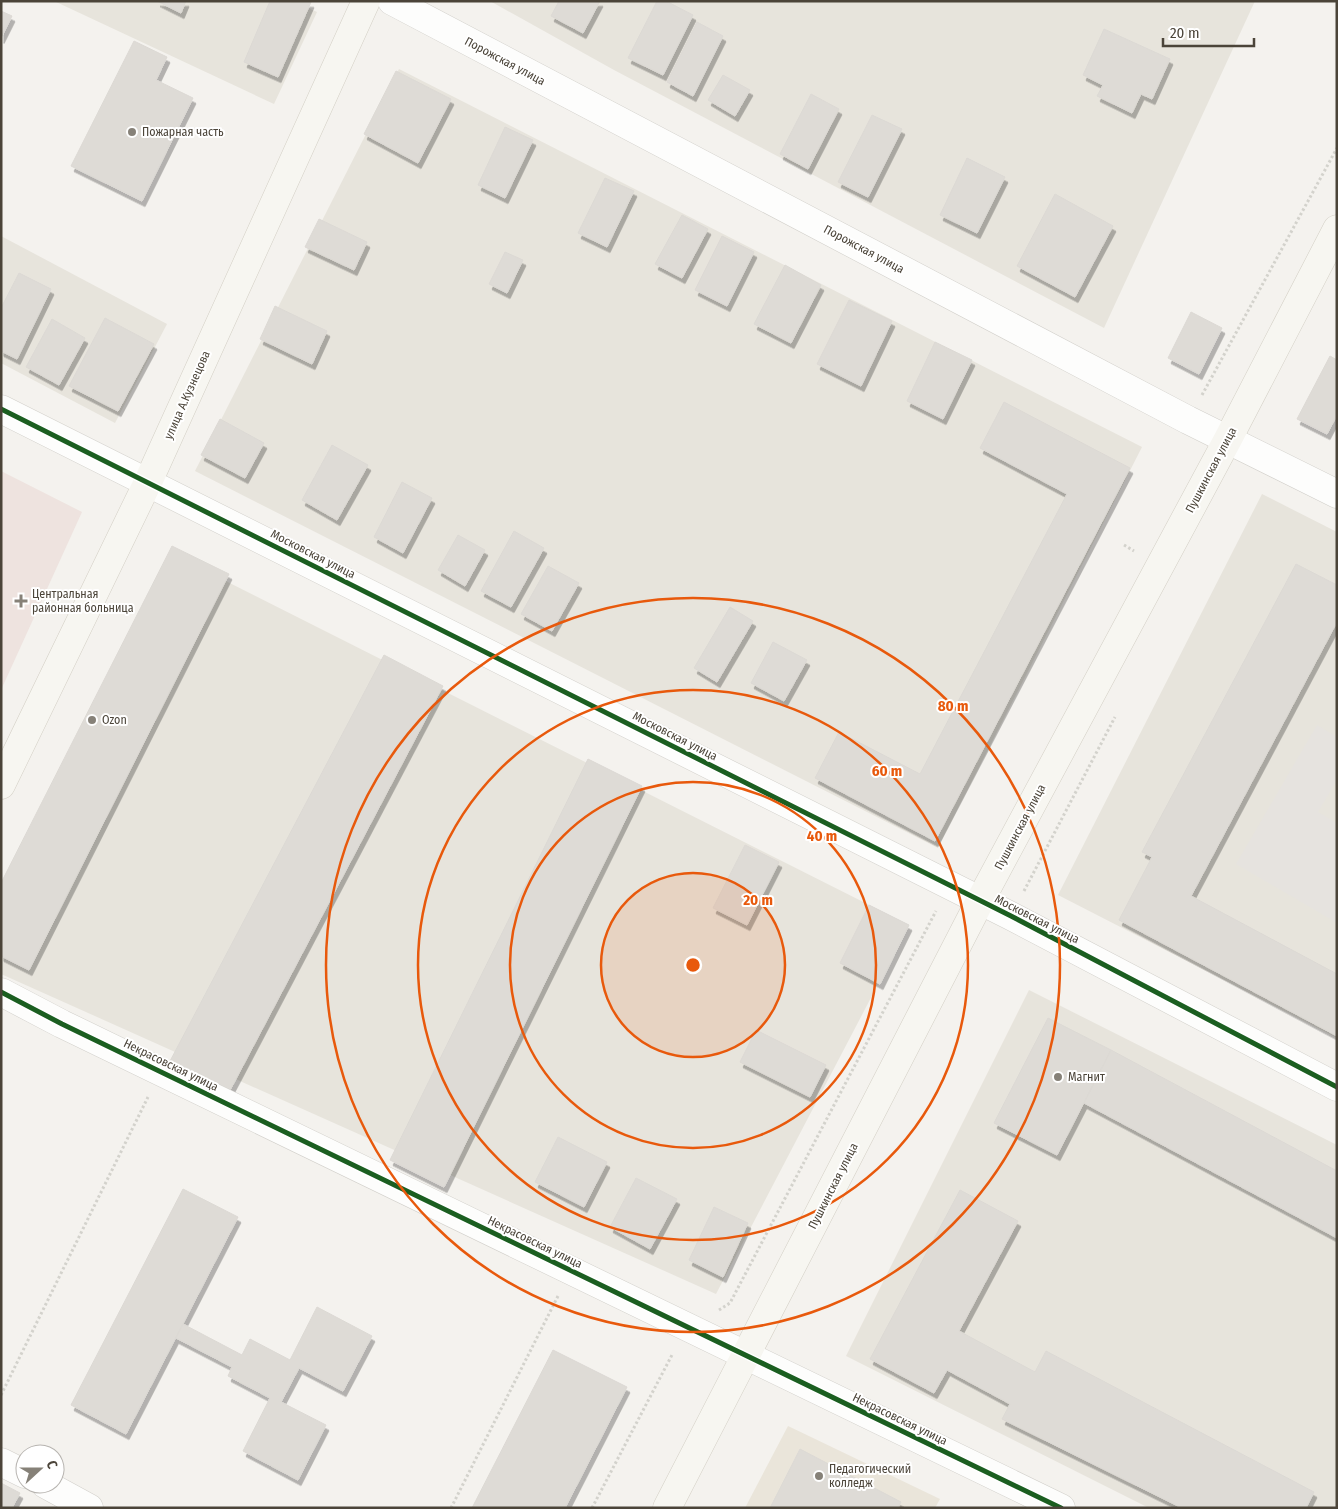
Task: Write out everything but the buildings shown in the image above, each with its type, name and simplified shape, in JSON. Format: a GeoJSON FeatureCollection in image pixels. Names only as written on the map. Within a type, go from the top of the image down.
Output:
{"type":"FeatureCollection","features":[{"type":"Feature","properties":{"kind":"main road","name":"улица А.Кузнецова"},"geometry":{"type":"LineString","coordinates":[[1,785],[148,482],[366,1]]}},
{"type":"Feature","properties":{"kind":"main road","name":"Пушкинская улица"},"geometry":{"type":"LineString","coordinates":[[667,1508],[980,901],[1228,439],[1337,229]]}},
{"type":"Feature","properties":{"kind":"street","name":"Порожская улица"},"geometry":{"type":"LineString","coordinates":[[392,1],[1188,420],[1337,494]]}},
{"type":"Feature","properties":{"kind":"street","name":"Московская улица"},"geometry":{"type":"LineString","coordinates":[[1,409],[950,885],[1337,1087]]}},
{"type":"Feature","properties":{"kind":"street","name":"Некрасовская улица"},"geometry":{"type":"LineString","coordinates":[[1,992],[1061,1508]]}},
{"type":"Feature","properties":{"kind":"street"},"geometry":{"type":"LineString","coordinates":[[1,1462],[15,1469]]}},
{"type":"Feature","properties":{"kind":"street"},"geometry":{"type":"LineString","coordinates":[[64,1494],[89,1508]]}},
{"type":"Feature","properties":{"kind":"path"},"geometry":{"type":"LineString","coordinates":[[1188,420],[1337,148]]}},
{"type":"Feature","properties":{"kind":"path"},"geometry":{"type":"LineString","coordinates":[[592,1508],[686,1327],[730,1303],[950,885]]}},
{"type":"Feature","properties":{"kind":"path"},"geometry":{"type":"LineString","coordinates":[[1,1395],[160,1071]]}},
{"type":"Feature","properties":{"kind":"path"},"geometry":{"type":"LineString","coordinates":[[452,1508],[571,1270]]}},
{"type":"Feature","properties":{"kind":"shaded area"},"geometry":{"type":"Polygon","coordinates":[[[54,1],[293,1],[317,12],[274,104],[54,1]]]}},
{"type":"Feature","properties":{"kind":"shaded area"},"geometry":{"type":"Polygon","coordinates":[[[490,1],[1255,1],[1104,328],[614,70],[490,1]]]}},
{"type":"Feature","properties":{"kind":"shaded area"},"geometry":{"type":"Polygon","coordinates":[[[399,69],[1142,447],[938,848],[195,471],[399,69]]]}},
{"type":"Feature","properties":{"kind":"shaded area"},"geometry":{"type":"Polygon","coordinates":[[[1,236],[167,324],[115,423],[1,363],[1,236]]]}},
{"type":"Feature","properties":{"kind":"shaded area","name":"Центральная районная больница"},"geometry":{"type":"Polygon","coordinates":[[[1,471],[82,512],[1,690],[1,471]]]}},
{"type":"Feature","properties":{"kind":"shaded area"},"geometry":{"type":"Polygon","coordinates":[[[1262,494],[1337,532],[1337,1038],[1058,895],[1262,494]]]}},
{"type":"Feature","properties":{"kind":"shaded area"},"geometry":{"type":"Polygon","coordinates":[[[176,556],[909,925],[716,1294],[1,974],[1,901],[176,556]]]}},
{"type":"Feature","properties":{"kind":"shaded area"},"geometry":{"type":"Polygon","coordinates":[[[1317,725],[1337,737],[1337,780],[1318,812],[1337,823],[1337,923],[1236,864],[1317,725]]]}},
{"type":"Feature","properties":{"kind":"shaded area"},"geometry":{"type":"Polygon","coordinates":[[[1029,990],[1337,1145],[1337,1508],[1149,1508],[846,1356],[1029,990]]]}},
{"type":"Feature","properties":{"kind":"shaded area"},"geometry":{"type":"Polygon","coordinates":[[[788,1426],[940,1499],[935,1508],[745,1508],[788,1426]]]}},
{"type":"Feature","properties":{"kind":"cycle path"},"geometry":{"type":"LineString","coordinates":[[1,409],[1011,916],[1337,1087]]}},
{"type":"Feature","properties":{"kind":"cycle path"},"geometry":{"type":"LineString","coordinates":[[1,992],[62,1024],[1061,1508]]}},
{"type":"Feature","properties":{"kind":"place","name":"Пожарная часть"},"geometry":{"type":"Point","coordinates":[132,132]}},
{"type":"Feature","properties":{"kind":"place","name":"Центральная районная больница"},"geometry":{"type":"Point","coordinates":[21,601]}},
{"type":"Feature","properties":{"kind":"place","name":"Ozon"},"geometry":{"type":"Point","coordinates":[92,720]}},
{"type":"Feature","properties":{"kind":"place","name":"Магнит"},"geometry":{"type":"Point","coordinates":[1058,1077]}},
{"type":"Feature","properties":{"kind":"place","name":"Педагогический колледж"},"geometry":{"type":"Point","coordinates":[819,1476]}}]}
